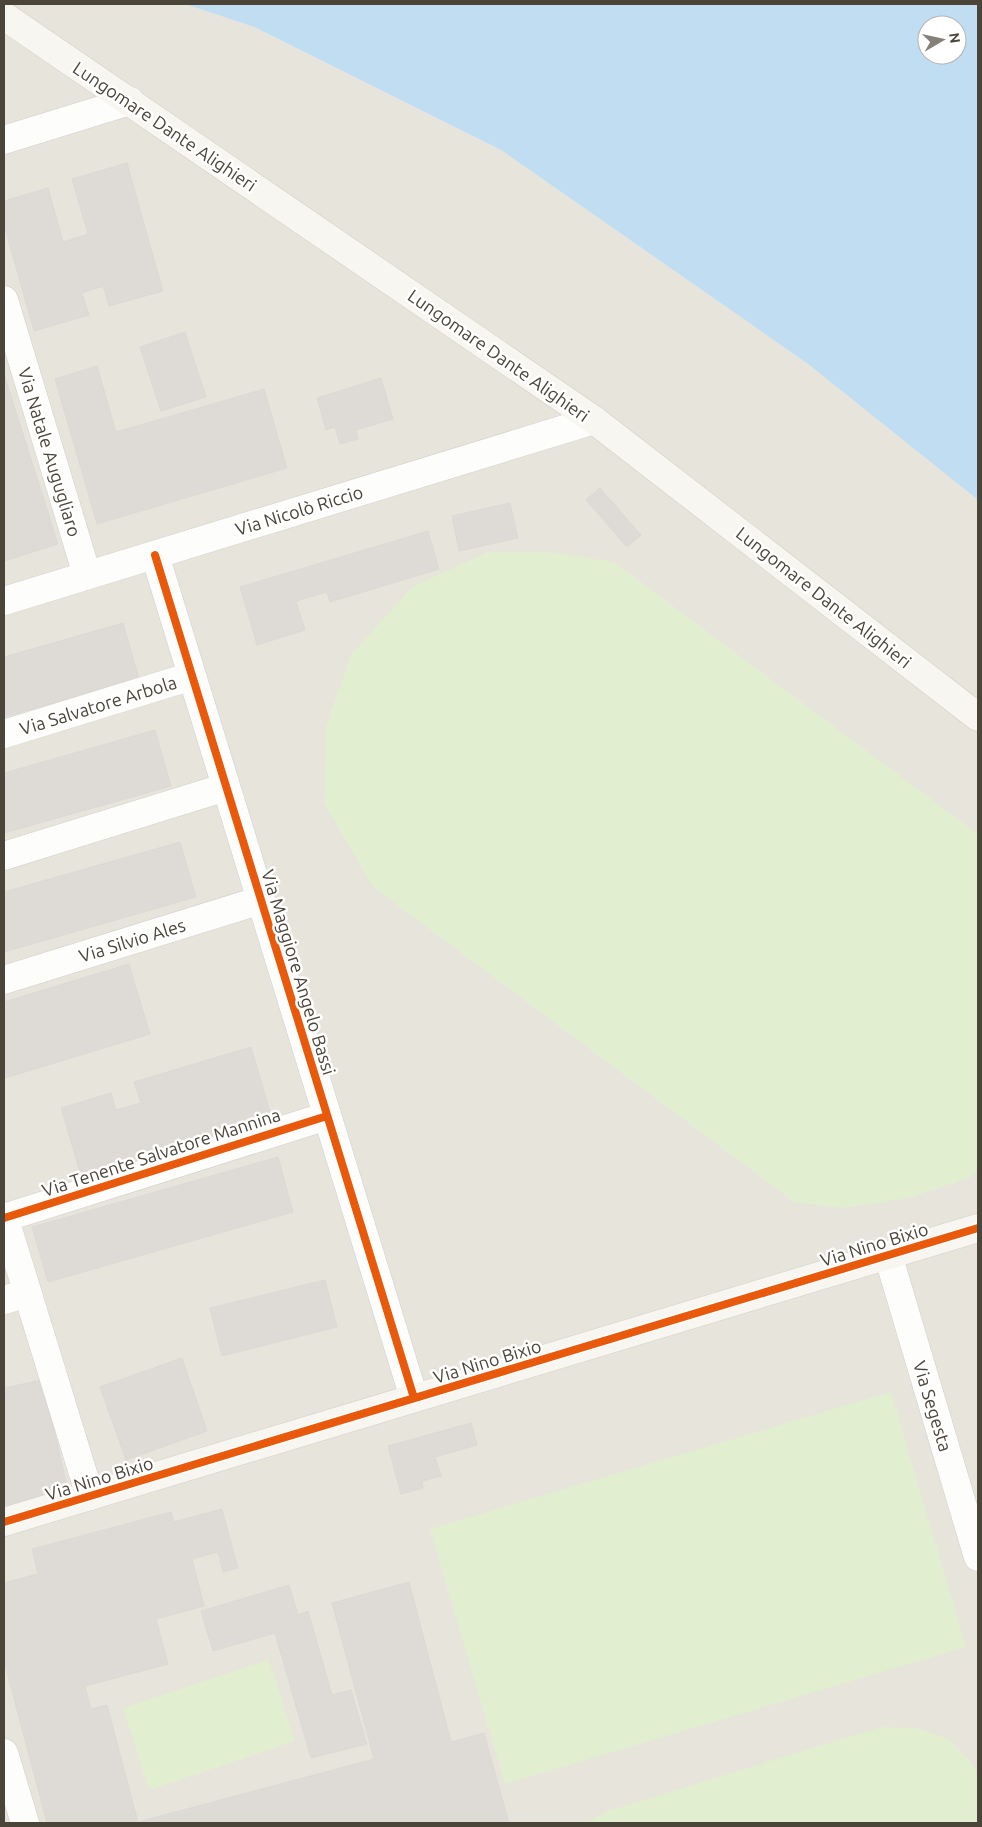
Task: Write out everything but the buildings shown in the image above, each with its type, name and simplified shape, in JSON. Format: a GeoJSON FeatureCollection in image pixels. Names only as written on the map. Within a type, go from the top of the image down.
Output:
{"type":"FeatureCollection","features":[{"type":"Feature","properties":{"kind":"main road","name":"Lungomare Dante Alighieri"},"geometry":{"type":"LineString","coordinates":[[4,16],[594,420],[978,717]]}},
{"type":"Feature","properties":{"kind":"main road","name":"Via Nino Bixio"},"geometry":{"type":"LineString","coordinates":[[4,1522],[978,1228]]}},
{"type":"Feature","properties":{"kind":"street"},"geometry":{"type":"LineString","coordinates":[[4,140],[130,101]]}},
{"type":"Feature","properties":{"kind":"street","name":"Via Natale Augugliaro"},"geometry":{"type":"LineString","coordinates":[[4,300],[87,576]]}},
{"type":"Feature","properties":{"kind":"street","name":"Via Nicolò Riccio"},"geometry":{"type":"LineString","coordinates":[[4,601],[594,420]]}},
{"type":"Feature","properties":{"kind":"street","name":"Via Maggiore Angelo Bassi"},"geometry":{"type":"LineString","coordinates":[[155,555],[414,1398]]}},
{"type":"Feature","properties":{"kind":"street","name":"Via Salvatore Arbola"},"geometry":{"type":"LineString","coordinates":[[4,734],[192,676]]}},
{"type":"Feature","properties":{"kind":"street"},"geometry":{"type":"LineString","coordinates":[[4,856],[226,787]]}},
{"type":"Feature","properties":{"kind":"street","name":"Via Silvio Ales"},"geometry":{"type":"LineString","coordinates":[[4,980],[261,900]]}},
{"type":"Feature","properties":{"kind":"street","name":"Via Tenente Salvatore Mannina"},"geometry":{"type":"LineString","coordinates":[[4,1217],[327,1116]]}},
{"type":"Feature","properties":{"kind":"street"},"geometry":{"type":"LineString","coordinates":[[4,1217],[16,1296],[90,1496]]}},
{"type":"Feature","properties":{"kind":"street","name":"Via Segesta"},"geometry":{"type":"LineString","coordinates":[[888,1255],[978,1556]]}},
{"type":"Feature","properties":{"kind":"street"},"geometry":{"type":"LineString","coordinates":[[5,1765],[25,1823]]}},
{"type":"Feature","properties":{"kind":"shaded area"},"geometry":{"type":"Polygon","coordinates":[[[4,4],[185,4],[254,27],[501,150],[808,364],[978,500],[978,1823],[4,1823],[4,4]]]}},
{"type":"Feature","properties":{"kind":"green space"},"geometry":{"type":"Polygon","coordinates":[[[488,552],[551,552],[614,562],[978,834],[978,1171],[971,1177],[909,1198],[842,1208],[794,1202],[373,887],[324,803],[326,726],[351,655],[412,587],[488,552]]]}},
{"type":"Feature","properties":{"kind":"green space"},"geometry":{"type":"Polygon","coordinates":[[[891,1392],[966,1647],[505,1784],[430,1529],[891,1392]]]}},
{"type":"Feature","properties":{"kind":"green space"},"geometry":{"type":"Polygon","coordinates":[[[269,1660],[295,1741],[149,1790],[123,1708],[269,1660]]]}},
{"type":"Feature","properties":{"kind":"green space"},"geometry":{"type":"Polygon","coordinates":[[[881,1727],[917,1728],[949,1739],[973,1764],[978,1775],[978,1823],[585,1823],[608,1811],[881,1727]]]}},
{"type":"Feature","properties":{"kind":"water"},"geometry":{"type":"Polygon","coordinates":[[[185,4],[978,4],[978,500],[808,364],[501,150],[254,27],[185,4]]]}},
{"type":"Feature","properties":{"kind":"cycle path"},"geometry":{"type":"LineString","coordinates":[[155,555],[414,1398]]}},
{"type":"Feature","properties":{"kind":"cycle path"},"geometry":{"type":"LineString","coordinates":[[4,1218],[327,1116]]}},
{"type":"Feature","properties":{"kind":"cycle path"},"geometry":{"type":"LineString","coordinates":[[4,1522],[978,1228]]}}]}
